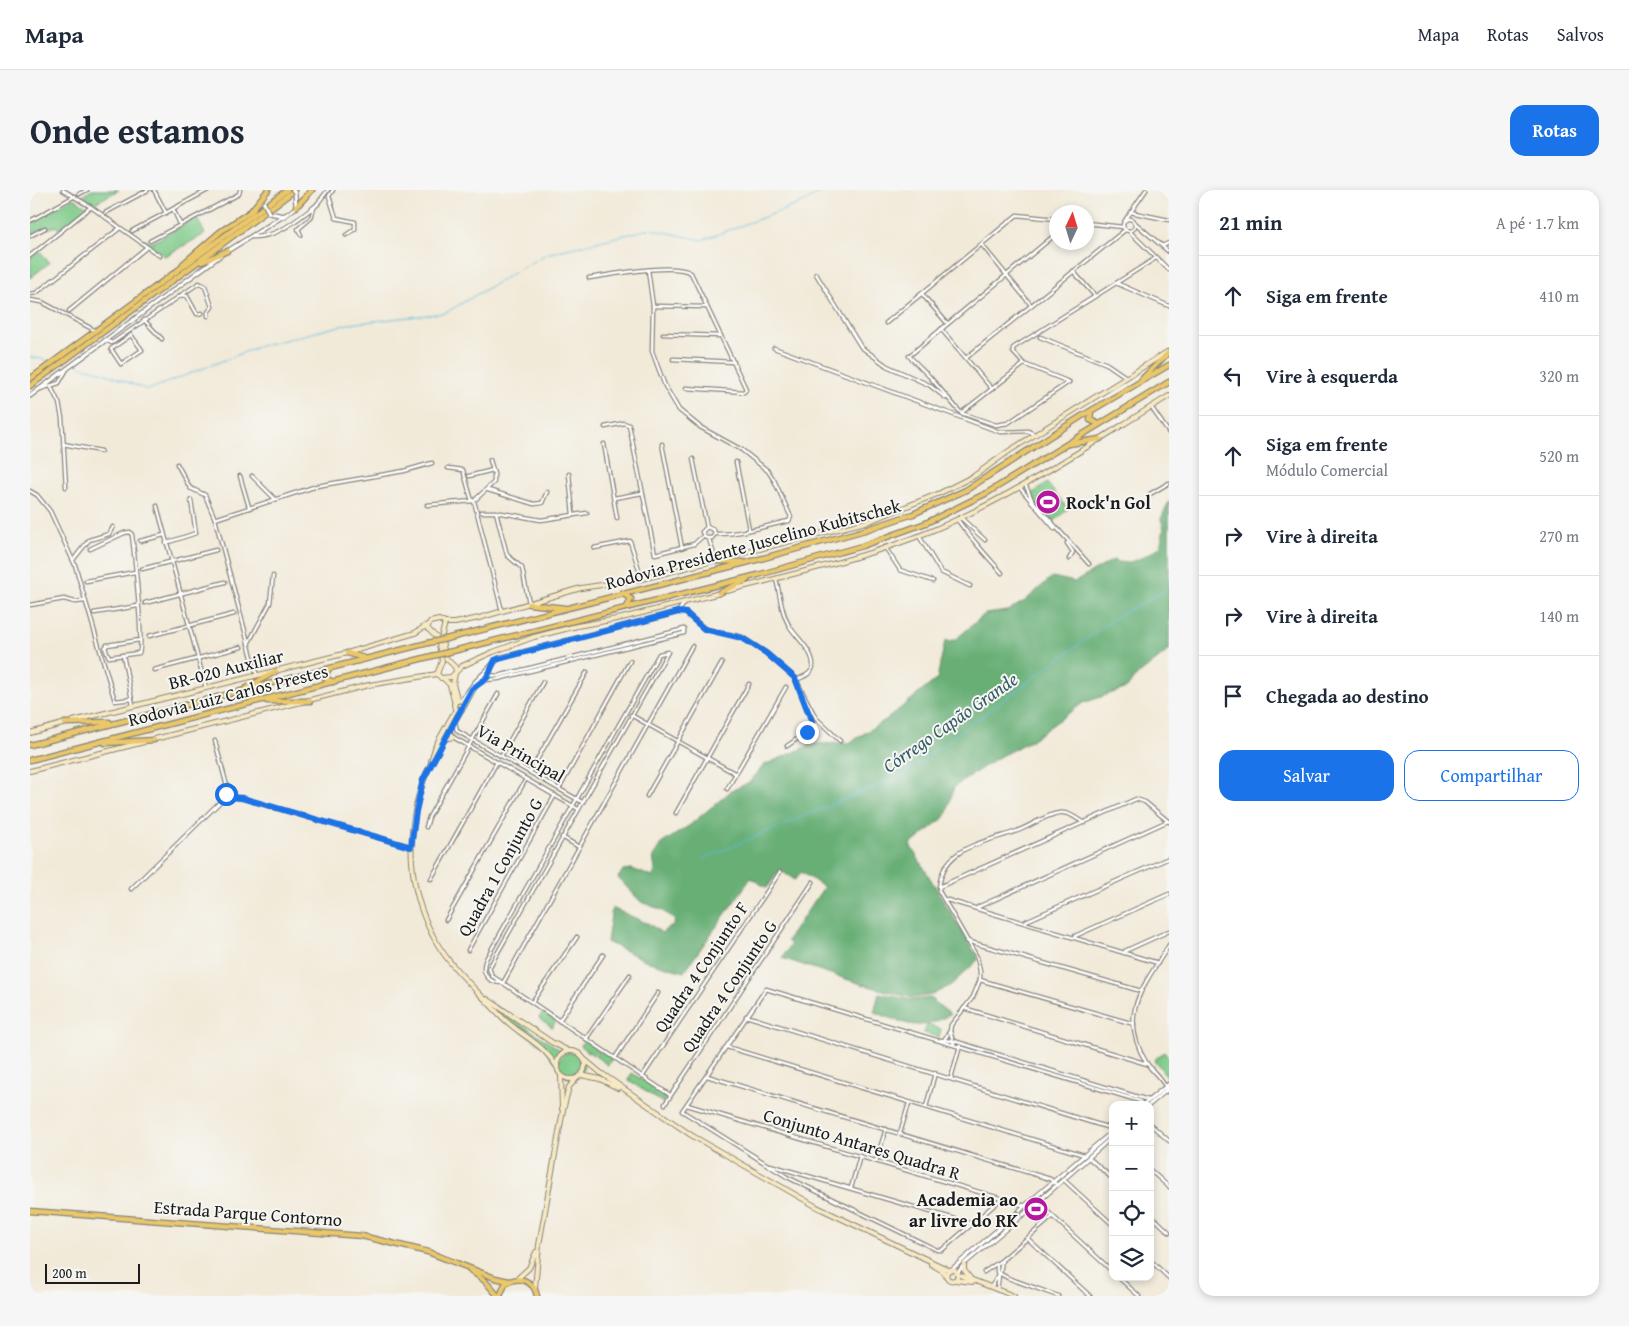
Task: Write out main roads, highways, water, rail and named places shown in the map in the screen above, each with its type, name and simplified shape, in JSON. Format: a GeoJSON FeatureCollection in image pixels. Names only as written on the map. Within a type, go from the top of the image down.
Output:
{"type":"FeatureCollection","features":[{"type":"Feature","properties":{"kind":"main road"},"geometry":{"type":"LineString","coordinates":[[30,379],[287,190]]}},
{"type":"Feature","properties":{"kind":"main road"},"geometry":{"type":"LineString","coordinates":[[296,207],[312,190]]}},
{"type":"Feature","properties":{"kind":"main road"},"geometry":{"type":"LineString","coordinates":[[30,386],[294,191]]}},
{"type":"Feature","properties":{"kind":"main road"},"geometry":{"type":"LineString","coordinates":[[158,285],[220,232],[251,211],[266,192]]}},
{"type":"Feature","properties":{"kind":"main road"},"geometry":{"type":"LineString","coordinates":[[194,266],[227,251]]}},
{"type":"Feature","properties":{"kind":"main road"},"geometry":{"type":"LineString","coordinates":[[561,1122],[561,1075],[557,1067],[539,1044],[504,1020],[452,965],[432,936],[419,902],[412,873],[411,847],[419,793],[436,745],[448,725],[457,704],[453,684],[456,673],[455,667],[446,658],[441,638],[445,623],[455,623],[502,612],[580,588],[642,579],[716,561],[852,526],[918,503],[974,476],[1035,435],[1169,351]]}},
{"type":"Feature","properties":{"kind":"main road"},"geometry":{"type":"LineString","coordinates":[[1136,385],[1169,351]]}},
{"type":"Feature","properties":{"kind":"main road","name":"Rodovia Presidente Juscelino Kubitschek"},"geometry":{"type":"LineString","coordinates":[[428,643],[749,562],[865,530],[934,506],[976,484],[1091,411],[1169,365]]}},
{"type":"Feature","properties":{"kind":"main road","name":"Rodovia Presidente Juscelino Kubitschek"},"geometry":{"type":"LineString","coordinates":[[432,656],[758,575],[862,546],[926,523],[980,497],[1169,382]]}},
{"type":"Feature","properties":{"kind":"main road"},"geometry":{"type":"LineString","coordinates":[[444,678],[456,673],[462,666],[534,637],[685,602],[885,548],[918,536],[959,518],[1019,486],[1169,396]]}},
{"type":"Feature","properties":{"kind":"main road"},"geometry":{"type":"LineString","coordinates":[[1091,411],[1090,420],[1099,424]]}},
{"type":"Feature","properties":{"kind":"main road"},"geometry":{"type":"LineString","coordinates":[[1065,444],[1100,439]]}},
{"type":"Feature","properties":{"kind":"main road"},"geometry":{"type":"LineString","coordinates":[[716,561],[749,562]]}},
{"type":"Feature","properties":{"kind":"main road"},"geometry":{"type":"LineString","coordinates":[[719,593],[758,575]]}},
{"type":"Feature","properties":{"kind":"main road"},"geometry":{"type":"LineString","coordinates":[[622,594],[630,599],[626,608]]}},
{"type":"Feature","properties":{"kind":"main road"},"geometry":{"type":"LineString","coordinates":[[529,604],[569,608]]}},
{"type":"Feature","properties":{"kind":"main road","name":"BR-020 Auxiliar"},"geometry":{"type":"LineString","coordinates":[[30,733],[347,653],[415,633],[430,622],[437,620],[445,623]]}},
{"type":"Feature","properties":{"kind":"main road"},"geometry":{"type":"LineString","coordinates":[[427,626],[427,631],[438,640],[442,661],[437,674]]}},
{"type":"Feature","properties":{"kind":"main road","name":"Rodovia Luiz Carlos Prestes"},"geometry":{"type":"LineString","coordinates":[[30,745],[428,643]]}},
{"type":"Feature","properties":{"kind":"main road"},"geometry":{"type":"LineString","coordinates":[[347,653],[358,658],[373,657]]}},
{"type":"Feature","properties":{"kind":"main road","name":"Rodovia Luiz Carlos Prestes"},"geometry":{"type":"LineString","coordinates":[[30,760],[432,656]]}},
{"type":"Feature","properties":{"kind":"main road"},"geometry":{"type":"LineString","coordinates":[[328,670],[325,678],[334,682]]}},
{"type":"Feature","properties":{"kind":"main road"},"geometry":{"type":"LineString","coordinates":[[240,692],[276,671]]}},
{"type":"Feature","properties":{"kind":"main road"},"geometry":{"type":"LineString","coordinates":[[30,771],[369,685],[437,674],[450,685],[457,704],[463,708]]}},
{"type":"Feature","properties":{"kind":"main road"},"geometry":{"type":"LineString","coordinates":[[258,702],[310,701]]}},
{"type":"Feature","properties":{"kind":"main road"},"geometry":{"type":"LineString","coordinates":[[457,704],[463,708]]}},
{"type":"Feature","properties":{"kind":"main road"},"geometry":{"type":"LineString","coordinates":[[429,768],[463,708]]}},
{"type":"Feature","properties":{"kind":"main road"},"geometry":{"type":"LineString","coordinates":[[65,723],[118,722]]}},
{"type":"Feature","properties":{"kind":"main road"},"geometry":{"type":"LineString","coordinates":[[448,725],[450,730]]}},
{"type":"Feature","properties":{"kind":"main road"},"geometry":{"type":"LineString","coordinates":[[444,740],[453,737]]}},
{"type":"Feature","properties":{"kind":"main road"},"geometry":{"type":"LineString","coordinates":[[94,744],[154,740]]}},
{"type":"Feature","properties":{"kind":"main road"},"geometry":{"type":"LineString","coordinates":[[481,995],[553,1043],[569,1051],[577,1052],[630,1094],[691,1135],[787,1191],[920,1258],[943,1271],[950,1280],[982,1284]]}},
{"type":"Feature","properties":{"kind":"main road"},"geometry":{"type":"LineString","coordinates":[[557,1067],[561,1054],[569,1051]]}},
{"type":"Feature","properties":{"kind":"main road"},"geometry":{"type":"LineString","coordinates":[[537,1296],[535,1288],[539,1246],[561,1122],[569,1087],[580,1076],[585,1067],[583,1058]]}},
{"type":"Feature","properties":{"kind":"main road"},"geometry":{"type":"LineString","coordinates":[[561,1075],[571,1079],[580,1076],[600,1078],[630,1094]]}},
{"type":"Feature","properties":{"kind":"main road","name":"Estrada Parque Contorno"},"geometry":{"type":"LineString","coordinates":[[30,1211],[362,1236],[409,1246],[460,1264]]}},
{"type":"Feature","properties":{"kind":"main road"},"geometry":{"type":"LineString","coordinates":[[517,1279],[529,1268],[539,1246]]}},
{"type":"Feature","properties":{"kind":"main road"},"geometry":{"type":"LineString","coordinates":[[920,1258],[1014,1296]]}},
{"type":"Feature","properties":{"kind":"main road"},"geometry":{"type":"LineString","coordinates":[[460,1264],[486,1281],[499,1296],[502,1288],[510,1281],[517,1279],[525,1280],[535,1288]]}},
{"type":"Feature","properties":{"kind":"main road"},"geometry":{"type":"LineString","coordinates":[[460,1264],[495,1278],[510,1281]]}},
{"type":"Feature","properties":{"kind":"main road"},"geometry":{"type":"LineString","coordinates":[[964,1264],[964,1270],[970,1278]]}},
{"type":"Feature","properties":{"kind":"main road"},"geometry":{"type":"LineString","coordinates":[[946,1276],[950,1270]]}},
{"type":"Feature","properties":{"kind":"main road"},"geometry":{"type":"LineString","coordinates":[[955,1280],[957,1274]]}},
{"type":"Feature","properties":{"kind":"waterway"},"geometry":{"type":"LineString","coordinates":[[79,366],[96,370],[148,390],[260,346],[348,324],[445,313],[546,254],[650,229],[702,240],[805,202],[823,190]]}},
{"type":"Feature","properties":{"kind":"waterway"},"geometry":{"type":"LineString","coordinates":[[30,357],[47,360]]}},
{"type":"Feature","properties":{"kind":"waterway","name":"Córrego Capão Grande"},"geometry":{"type":"LineString","coordinates":[[702,859],[902,775],[1116,617],[1169,589]]}},
{"type":"Feature","properties":{"kind":"place","name":"Rock'n Gol"},"geometry":{"type":"Point","coordinates":[1048,502]}},
{"type":"Feature","properties":{"kind":"place","name":"Academia ao ar livre do RK"},"geometry":{"type":"Point","coordinates":[1036,1209]}}]}
